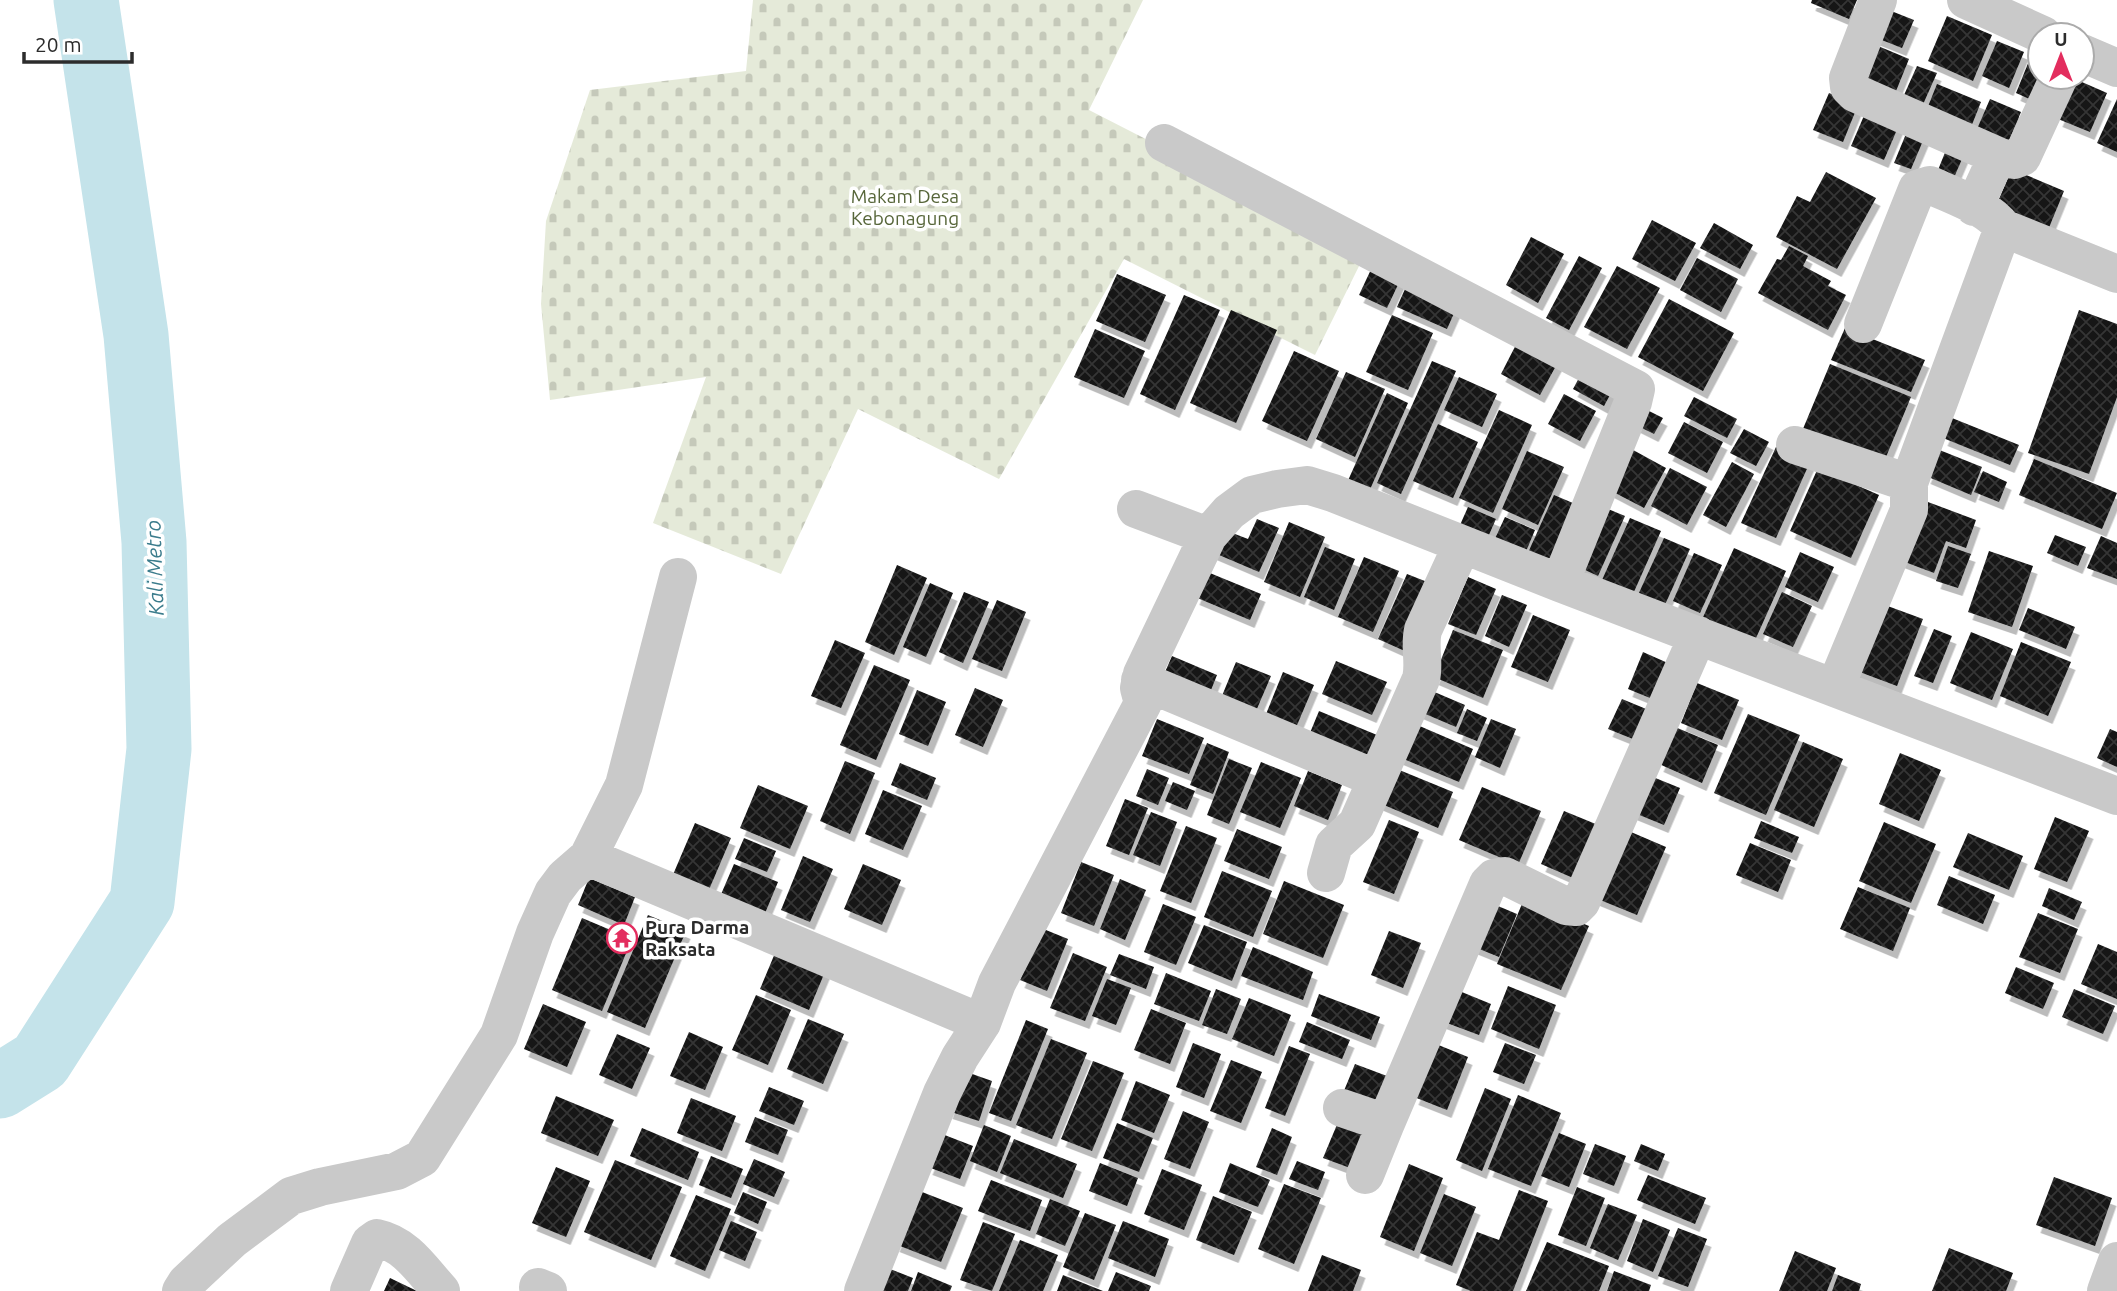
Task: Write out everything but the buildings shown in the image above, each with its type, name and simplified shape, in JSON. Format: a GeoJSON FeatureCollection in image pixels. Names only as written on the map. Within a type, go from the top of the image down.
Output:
{"type":"FeatureCollection","features":[{"type":"Feature","properties":{"kind":"street"},"geometry":{"type":"LineString","coordinates":[[1878,0],[1848,78],[1849,87],[1855,93],[2000,157],[2014,160],[2022,157],[2053,91]]}},
{"type":"Feature","properties":{"kind":"street"},"geometry":{"type":"LineString","coordinates":[[1966,0],[2037,21]]}},
{"type":"Feature","properties":{"kind":"street"},"geometry":{"type":"LineString","coordinates":[[2096,59],[2117,68]]}},
{"type":"Feature","properties":{"kind":"street"},"geometry":{"type":"LineString","coordinates":[[1164,143],[1636,389],[1560,583]]}},
{"type":"Feature","properties":{"kind":"street"},"geometry":{"type":"LineString","coordinates":[[1835,688],[1909,510],[1909,483],[1988,218],[1995,161],[2000,157]]}},
{"type":"Feature","properties":{"kind":"street"},"geometry":{"type":"LineString","coordinates":[[1863,324],[1917,189],[1923,186],[1930,185],[1988,218],[2117,274]]}},
{"type":"Feature","properties":{"kind":"street"},"geometry":{"type":"LineString","coordinates":[[1795,445],[1909,483]]}},
{"type":"Feature","properties":{"kind":"street"},"geometry":{"type":"LineString","coordinates":[[863,1291],[942,1093],[960,1057],[982,1023],[997,983],[1143,703],[1140,680],[1208,536],[1229,512],[1252,495],[1307,485],[2117,796]]}},
{"type":"Feature","properties":{"kind":"street"},"geometry":{"type":"LineString","coordinates":[[1136,509],[1208,536]]}},
{"type":"Feature","properties":{"kind":"street"},"geometry":{"type":"LineString","coordinates":[[1326,873],[1334,845],[1357,824],[1421,679],[1423,630],[1462,545]]}},
{"type":"Feature","properties":{"kind":"street"},"geometry":{"type":"LineString","coordinates":[[181,1291],[186,1283],[232,1240],[292,1196],[320,1187],[397,1171],[422,1158],[499,1035],[535,933],[553,893],[565,877],[588,857],[624,785],[678,577]]}},
{"type":"Feature","properties":{"kind":"street"},"geometry":{"type":"LineString","coordinates":[[1364,1175],[1488,884],[1494,878],[1504,876],[1566,906],[1576,907],[1581,902],[1698,635]]}},
{"type":"Feature","properties":{"kind":"street"},"geometry":{"type":"LineString","coordinates":[[1140,680],[1377,779]]}},
{"type":"Feature","properties":{"kind":"street"},"geometry":{"type":"LineString","coordinates":[[588,857],[982,1023]]}},
{"type":"Feature","properties":{"kind":"street"},"geometry":{"type":"LineString","coordinates":[[1342,1108],[1386,1123]]}},
{"type":"Feature","properties":{"kind":"street"},"geometry":{"type":"LineString","coordinates":[[349,1291],[370,1243],[377,1238],[389,1240],[404,1250],[441,1291]]}},
{"type":"Feature","properties":{"kind":"street"},"geometry":{"type":"LineString","coordinates":[[2106,1291],[2117,1261]]}},
{"type":"Feature","properties":{"kind":"green space","name":"Makam Desa Kebonagung"},"geometry":{"type":"Polygon","coordinates":[[[753,0],[1143,0],[1089,110],[1366,252],[1315,355],[1124,259],[999,479],[858,409],[781,574],[653,523],[706,377],[550,400],[541,304],[546,221],[590,90],[746,71],[753,0]]]}},
{"type":"Feature","properties":{"kind":"waterway","name":"Kali Metro"},"geometry":{"type":"LineString","coordinates":[[0,1086],[40,1061],[142,902],[159,749],[154,542],[136,335],[86,0]]}},
{"type":"Feature","properties":{"kind":"place","name":"Pura Darma Raksata"},"geometry":{"type":"Point","coordinates":[622,938]}}]}
